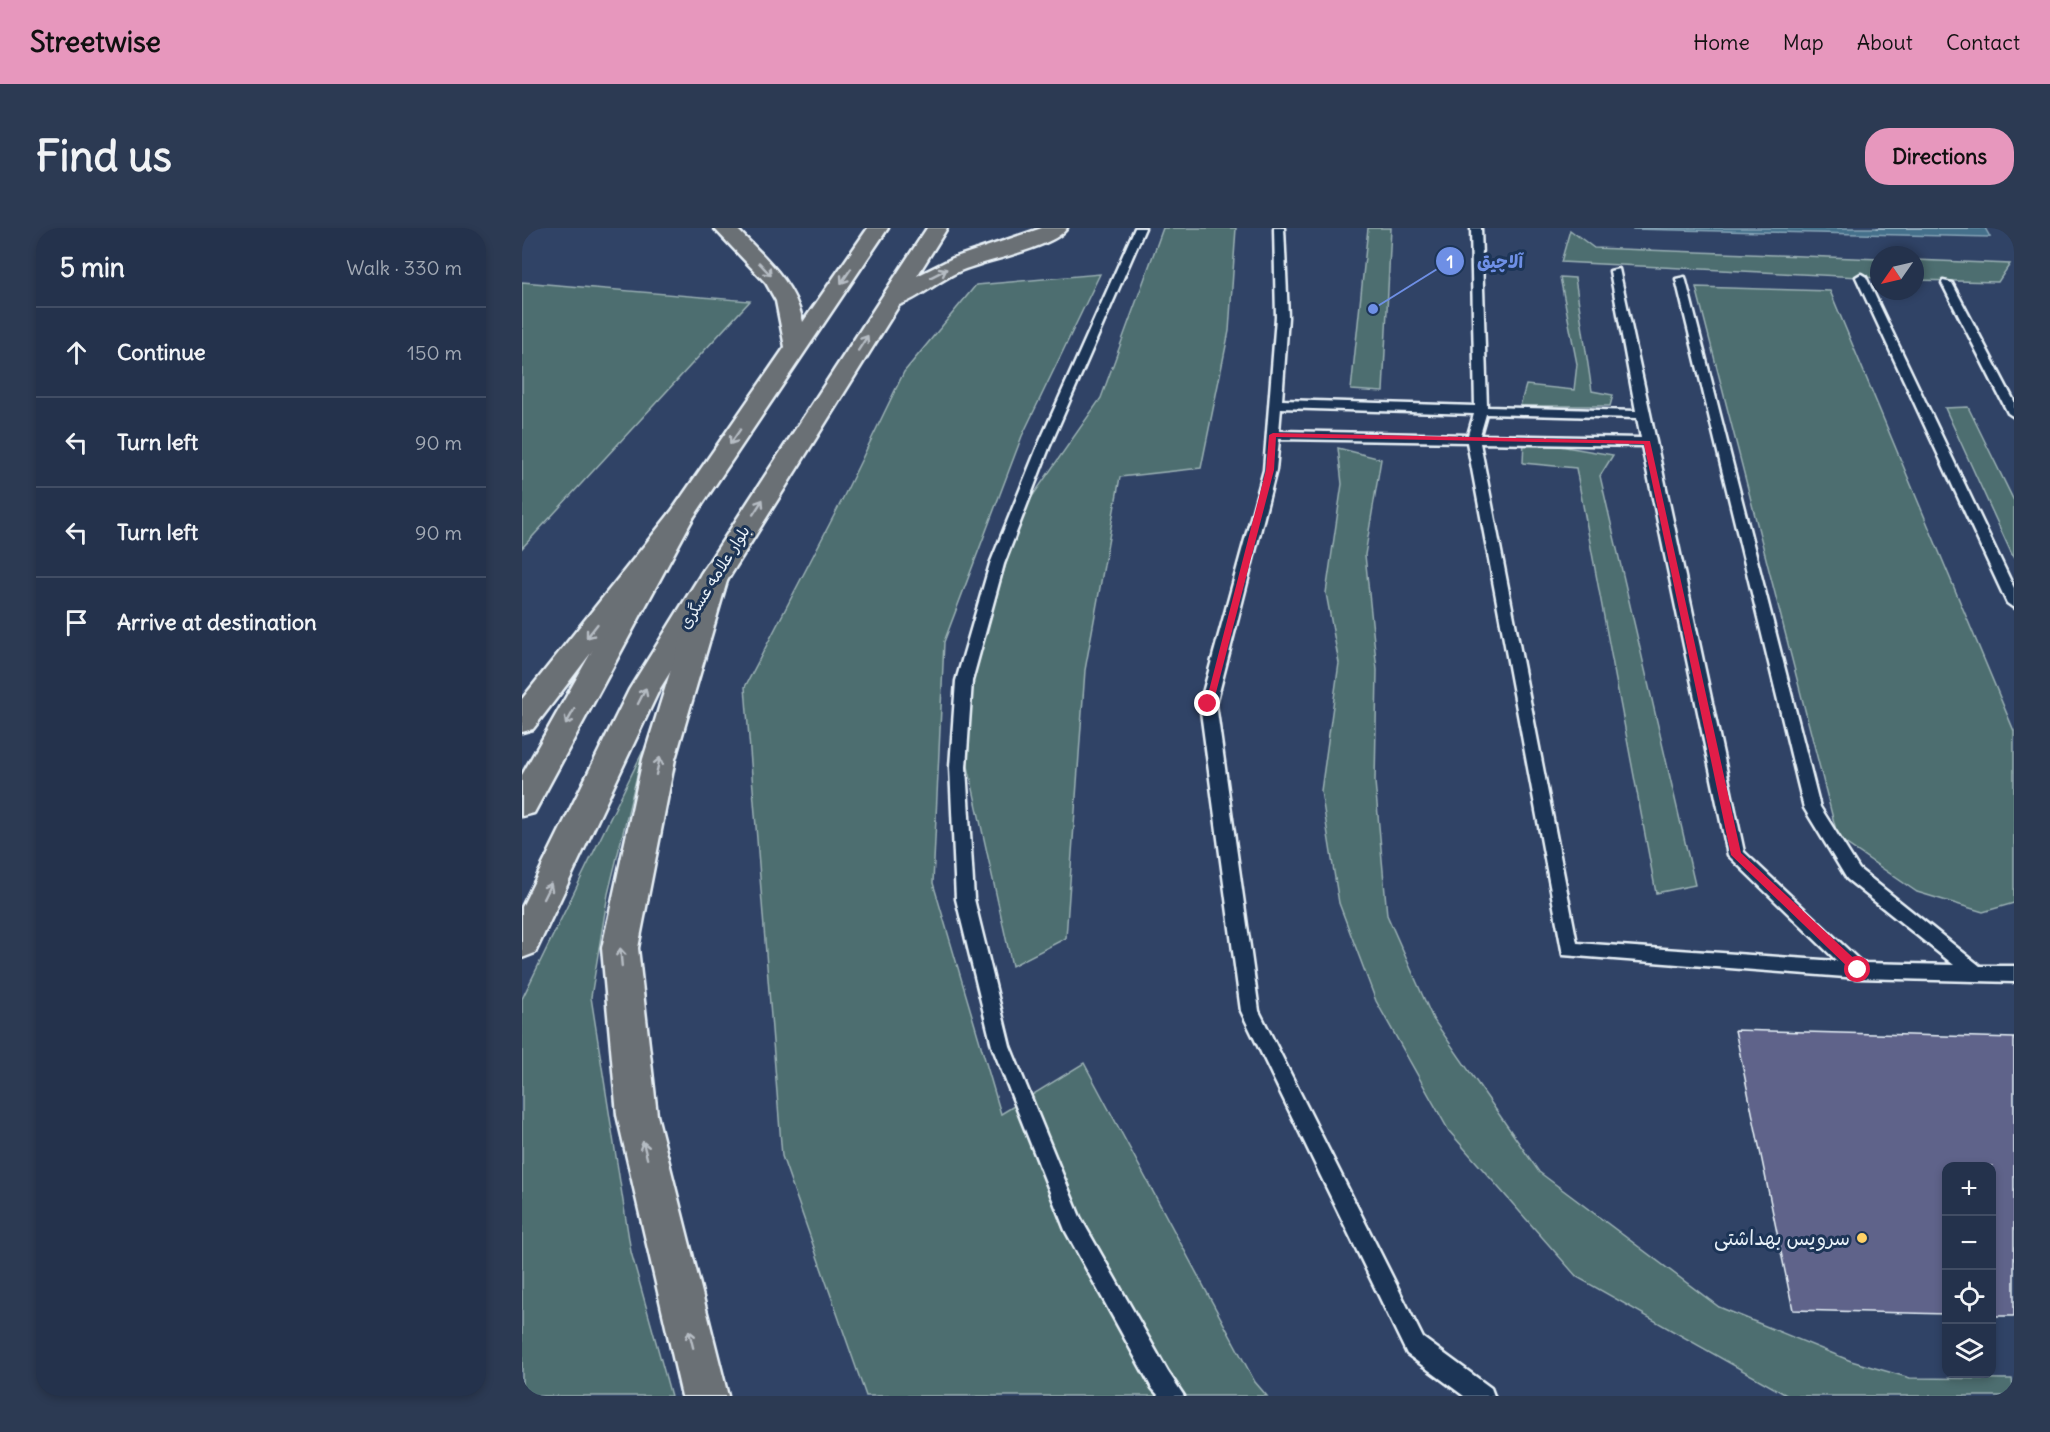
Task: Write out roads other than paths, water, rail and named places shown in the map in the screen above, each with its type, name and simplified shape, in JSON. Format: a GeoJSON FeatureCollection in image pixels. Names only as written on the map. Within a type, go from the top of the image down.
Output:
{"type":"FeatureCollection","features":[{"type":"Feature","properties":{"kind":"highway"},"geometry":{"type":"LineString","coordinates":[[724,228],[775,280],[787,301],[797,348]]}},
{"type":"Feature","properties":{"kind":"highway"},"geometry":{"type":"LineString","coordinates":[[522,721],[680,518],[878,228]]}},
{"type":"Feature","properties":{"kind":"highway","name":"بلوار علامه عسگری"},"geometry":{"type":"LineString","coordinates":[[522,944],[644,690],[715,574],[937,228]]}},
{"type":"Feature","properties":{"kind":"highway"},"geometry":{"type":"LineString","coordinates":[[889,303],[936,274],[959,264],[1005,250],[1057,228]]}},
{"type":"Feature","properties":{"kind":"highway"},"geometry":{"type":"LineString","coordinates":[[522,804],[680,518]]}},
{"type":"Feature","properties":{"kind":"highway"},"geometry":{"type":"LineString","coordinates":[[705,1396],[637,1115],[620,948],[660,759],[715,574]]}},
{"type":"Feature","properties":{"kind":"lane"},"geometry":{"type":"LineString","coordinates":[[1140,228],[1043,448],[997,564],[964,681],[958,767],[965,899],[1001,1046],[1072,1223],[1160,1380],[1173,1396]]}},
{"type":"Feature","properties":{"kind":"lane"},"geometry":{"type":"LineString","coordinates":[[1279,228],[1282,317],[1270,470],[1208,704],[1250,1011],[1415,1346],[1483,1396]]}},
{"type":"Feature","properties":{"kind":"lane"},"geometry":{"type":"LineString","coordinates":[[1476,228],[1481,410],[1473,439],[1569,950],[1858,970],[2014,974]]}},
{"type":"Feature","properties":{"kind":"lane"},"geometry":{"type":"LineString","coordinates":[[1615,272],[1645,415],[1648,442],[1736,855],[1858,970]]}},
{"type":"Feature","properties":{"kind":"lane"},"geometry":{"type":"LineString","coordinates":[[1860,277],[2014,603]]}},
{"type":"Feature","properties":{"kind":"lane"},"geometry":{"type":"LineString","coordinates":[[1681,279],[1812,808],[1853,874],[1976,973]]}},
{"type":"Feature","properties":{"kind":"lane"},"geometry":{"type":"LineString","coordinates":[[1947,283],[2014,413]]}},
{"type":"Feature","properties":{"kind":"lane"},"geometry":{"type":"LineString","coordinates":[[1276,404],[1645,415]]}},
{"type":"Feature","properties":{"kind":"lane"},"geometry":{"type":"LineString","coordinates":[[1273,435],[1648,442]]}},
{"type":"Feature","properties":{"kind":"water"},"geometry":{"type":"Polygon","coordinates":[[[1985,228],[1990,237],[1633,229],[1985,228]]]}},
{"type":"Feature","properties":{"kind":"place","name":"آلاچیق"},"geometry":{"type":"Point","coordinates":[1373,309]}},
{"type":"Feature","properties":{"kind":"place","name":"سرویس بهداشتی"},"geometry":{"type":"Point","coordinates":[1862,1238]}}]}
